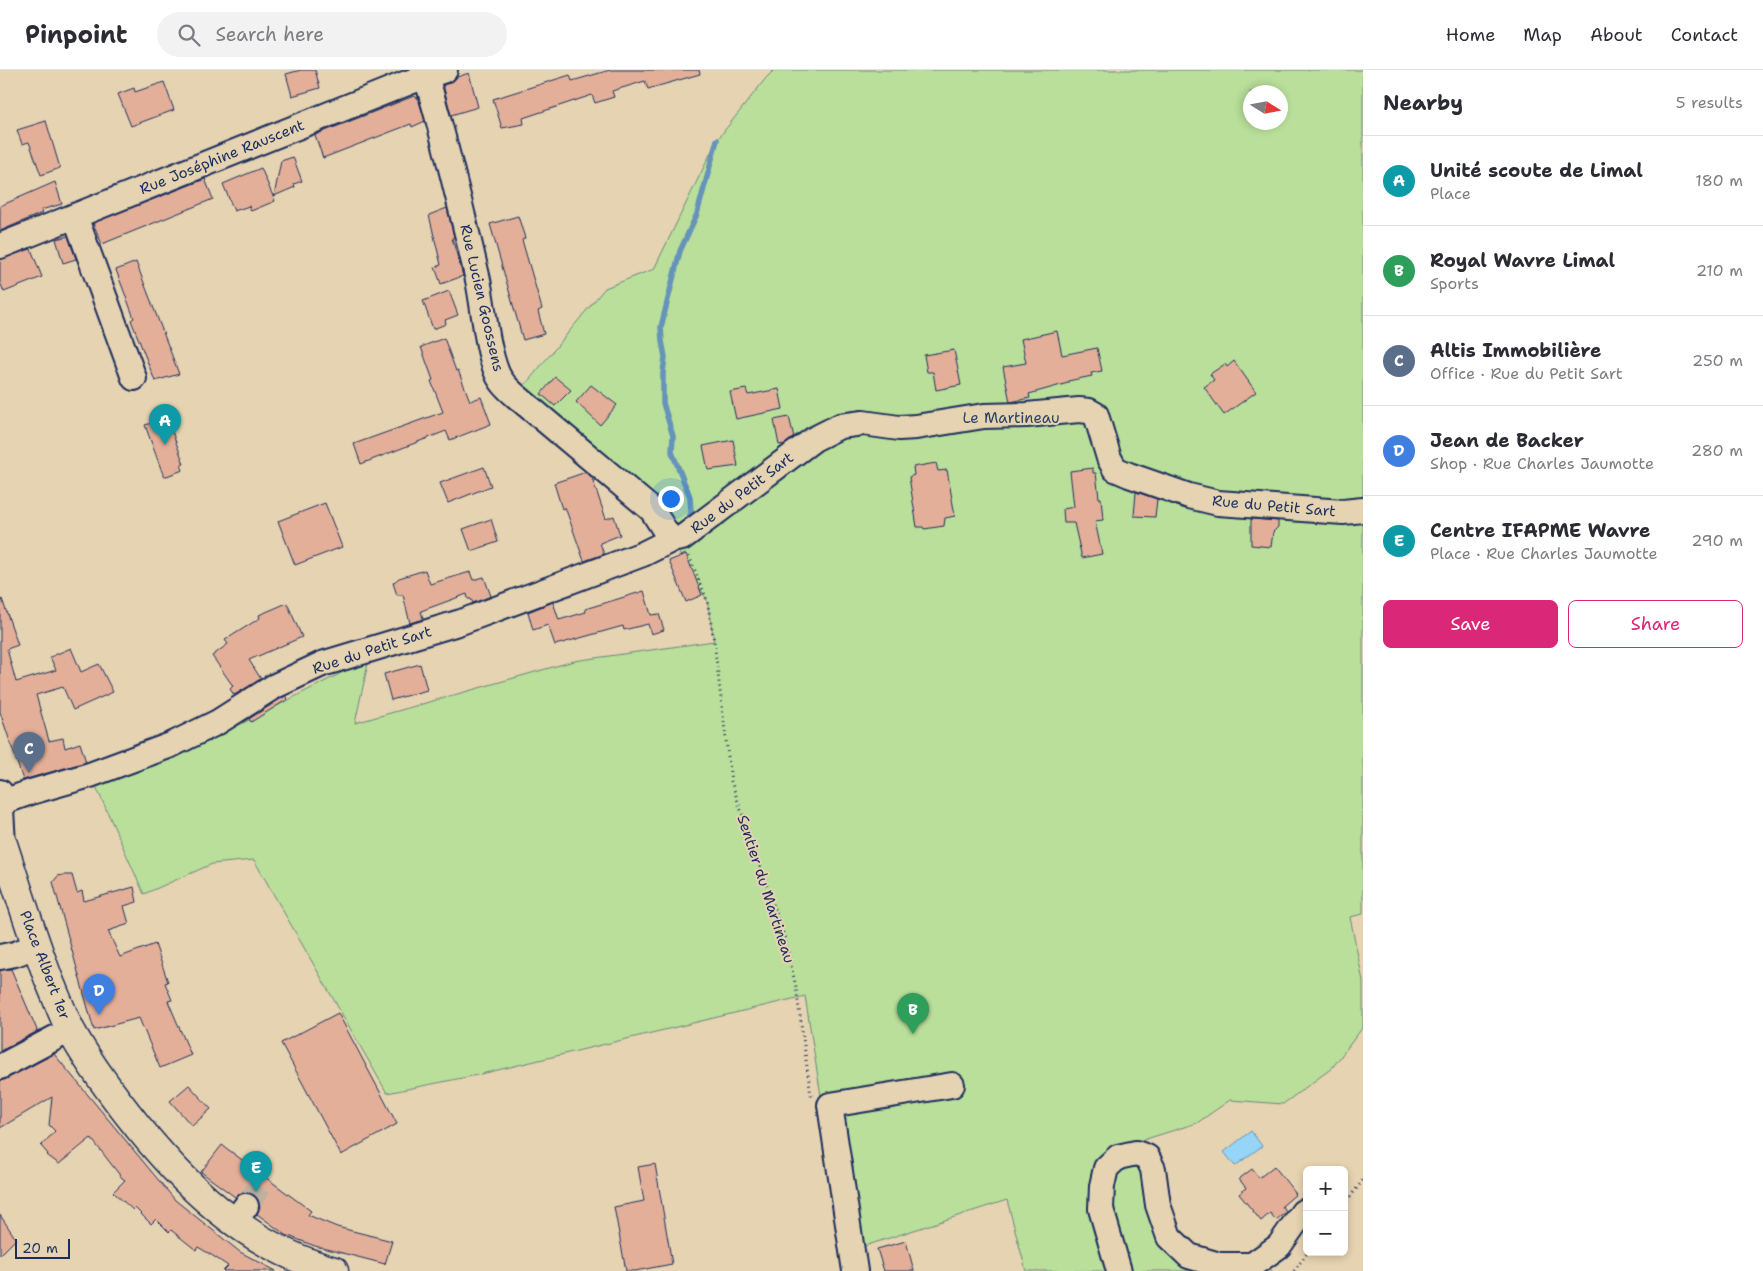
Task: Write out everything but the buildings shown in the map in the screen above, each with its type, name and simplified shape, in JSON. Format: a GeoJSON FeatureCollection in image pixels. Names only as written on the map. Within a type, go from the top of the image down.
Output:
{"type":"FeatureCollection","features":[{"type":"Feature","properties":{"kind":"main road","name":"Place Albert 1er"},"geometry":{"type":"LineString","coordinates":[[1,843],[36,946],[70,1030],[100,1078],[152,1145],[182,1178],[213,1207],[240,1214],[276,1248],[313,1265],[334,1271]]}},
{"type":"Feature","properties":{"kind":"street","name":"Rue Joséphine Rauscent"},"geometry":{"type":"LineString","coordinates":[[0,246],[431,72]]}},
{"type":"Feature","properties":{"kind":"street","name":"Rue Lucien Goossens"},"geometry":{"type":"LineString","coordinates":[[431,72],[458,188],[482,299],[491,353],[497,374],[516,396],[652,510],[676,539]]}},
{"type":"Feature","properties":{"kind":"street"},"geometry":{"type":"LineString","coordinates":[[75,216],[134,378]]}},
{"type":"Feature","properties":{"kind":"street","name":"Rue du Petit Sart"},"geometry":{"type":"LineString","coordinates":[[0,803],[90,775],[171,745],[218,722],[273,687],[322,664],[489,612],[643,554],[676,539],[814,439],[840,426],[863,423],[899,428],[916,428],[984,416],[1088,411],[1096,415],[1109,458],[1115,469],[1130,476],[1189,496],[1218,503],[1343,512],[1363,510]]}},
{"type":"Feature","properties":{"kind":"street","name":"Place Albert 1er"},"geometry":{"type":"LineString","coordinates":[[0,792],[1,843]]}},
{"type":"Feature","properties":{"kind":"street"},"geometry":{"type":"LineString","coordinates":[[0,957],[15,954],[36,946]]}},
{"type":"Feature","properties":{"kind":"street"},"geometry":{"type":"LineString","coordinates":[[0,1067],[70,1030]]}},
{"type":"Feature","properties":{"kind":"street"},"geometry":{"type":"LineString","coordinates":[[854,1261],[830,1105],[952,1085]]}},
{"type":"Feature","properties":{"kind":"street"},"geometry":{"type":"LineString","coordinates":[[1119,1271],[1101,1208],[1102,1186],[1106,1168],[1118,1157],[1136,1153],[1148,1157],[1153,1170],[1158,1205],[1169,1237],[1189,1256],[1219,1265],[1252,1265],[1279,1246],[1303,1212]]}},
{"type":"Feature","properties":{"kind":"path","name":"Sentier du Martineau"},"geometry":{"type":"LineString","coordinates":[[676,539],[707,600],[714,641],[731,781],[785,939],[796,987],[812,1098]]}},
{"type":"Feature","properties":{"kind":"path"},"geometry":{"type":"LineString","coordinates":[[1348,1200],[1363,1180]]}},
{"type":"Feature","properties":{"kind":"path"},"geometry":{"type":"LineString","coordinates":[[1294,1271],[1305,1256]]}},
{"type":"Feature","properties":{"kind":"green space","name":"Le Martineau"},"geometry":{"type":"Polygon","coordinates":[[[774,70],[1363,70],[1363,914],[1350,917],[1363,981],[1363,1027],[1332,1068],[1283,1104],[1230,1100],[1197,1123],[1143,1140],[1153,1211],[1179,1255],[1262,1259],[1272,1271],[1026,1271],[1007,1200],[846,1252],[805,996],[477,1075],[387,1093],[254,860],[212,864],[144,894],[94,782],[180,755],[369,659],[355,723],[574,661],[714,641],[707,600],[671,540],[516,396],[605,288],[654,269],[717,140],[774,70]]]}},
{"type":"Feature","properties":{"kind":"water"},"geometry":{"type":"Polygon","coordinates":[[[1251,1131],[1262,1146],[1235,1166],[1224,1152],[1251,1131]]]}},
{"type":"Feature","properties":{"kind":"waterway"},"geometry":{"type":"LineString","coordinates":[[687,525],[691,511],[690,497],[672,452],[673,436],[663,403],[665,357],[661,327],[680,251],[697,214],[717,140]]}},
{"type":"Feature","properties":{"kind":"tunnel"},"geometry":{"type":"LineString","coordinates":[[246,1206],[266,1178]]}},
{"type":"Feature","properties":{"kind":"place","name":"Unité scoute de Limal"},"geometry":{"type":"Point","coordinates":[165,445]}},
{"type":"Feature","properties":{"kind":"place","name":"Altis Immobilière"},"geometry":{"type":"Point","coordinates":[29,773]}},
{"type":"Feature","properties":{"kind":"place","name":"Jean de Backer"},"geometry":{"type":"Point","coordinates":[99,1015]}},
{"type":"Feature","properties":{"kind":"place","name":"Royal Wavre Limal"},"geometry":{"type":"Point","coordinates":[913,1034]}},
{"type":"Feature","properties":{"kind":"place","name":"Centre IFAPME Wavre"},"geometry":{"type":"Point","coordinates":[256,1192]}}]}
